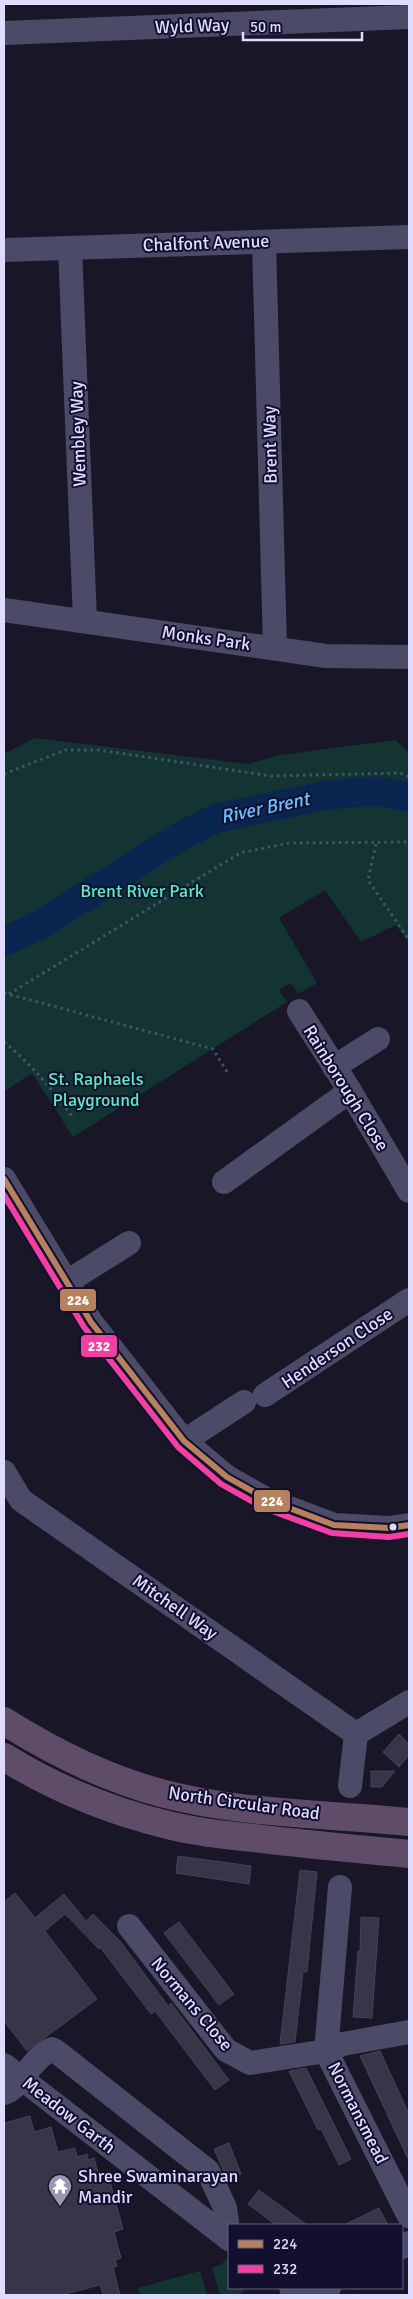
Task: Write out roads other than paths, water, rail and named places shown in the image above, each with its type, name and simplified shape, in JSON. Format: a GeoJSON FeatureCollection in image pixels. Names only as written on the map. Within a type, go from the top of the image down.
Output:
{"type":"FeatureCollection","features":[{"type":"Feature","properties":{"kind":"highway","name":"North Circular Road"},"geometry":{"type":"LineString","coordinates":[[4,1721],[76,1762],[114,1778],[162,1793],[240,1807],[409,1822]]}},
{"type":"Feature","properties":{"kind":"highway","name":"North Circular Road"},"geometry":{"type":"LineString","coordinates":[[4,1757],[30,1773],[82,1798],[173,1827],[223,1835],[409,1854]]}},
{"type":"Feature","properties":{"kind":"street","name":"Wyld Way"},"geometry":{"type":"LineString","coordinates":[[4,33],[409,17]]}},
{"type":"Feature","properties":{"kind":"street","name":"Chalfont Avenue"},"geometry":{"type":"LineString","coordinates":[[4,250],[409,237]]}},
{"type":"Feature","properties":{"kind":"street","name":"Brent Way"},"geometry":{"type":"LineString","coordinates":[[264,242],[275,648]]}},
{"type":"Feature","properties":{"kind":"street","name":"Wembley Way"},"geometry":{"type":"LineString","coordinates":[[70,248],[85,620]]}},
{"type":"Feature","properties":{"kind":"street","name":"Monks Park"},"geometry":{"type":"LineString","coordinates":[[4,610],[85,620],[326,656],[409,657]]}},
{"type":"Feature","properties":{"kind":"street","name":"Rainborough Close"},"geometry":{"type":"LineString","coordinates":[[299,1011],[350,1091],[409,1190]]}},
{"type":"Feature","properties":{"kind":"street"},"geometry":{"type":"LineString","coordinates":[[334,1067],[378,1039]]}},
{"type":"Feature","properties":{"kind":"street"},"geometry":{"type":"LineString","coordinates":[[224,1182],[350,1091]]}},
{"type":"Feature","properties":{"kind":"street"},"geometry":{"type":"LineString","coordinates":[[4,1178],[91,1322],[184,1441],[227,1477],[260,1495],[334,1526],[389,1528],[409,1525]]}},
{"type":"Feature","properties":{"kind":"street"},"geometry":{"type":"LineString","coordinates":[[67,1282],[129,1243]]}},
{"type":"Feature","properties":{"kind":"street","name":"Henderson Close"},"geometry":{"type":"LineString","coordinates":[[184,1441],[255,1399],[409,1300]]}},
{"type":"Feature","properties":{"kind":"street","name":"Mitchell Way"},"geometry":{"type":"LineString","coordinates":[[4,1472],[21,1500],[356,1734]]}},
{"type":"Feature","properties":{"kind":"street"},"geometry":{"type":"LineString","coordinates":[[350,1786],[356,1734],[409,1702]]}},
{"type":"Feature","properties":{"kind":"street","name":"Normansmead"},"geometry":{"type":"LineString","coordinates":[[340,1887],[326,2051],[409,2216]]}},
{"type":"Feature","properties":{"kind":"street","name":"Normans Close"},"geometry":{"type":"LineString","coordinates":[[129,1926],[226,2050],[250,2063],[326,2051],[343,2044],[409,2032]]}},
{"type":"Feature","properties":{"kind":"street"},"geometry":{"type":"LineString","coordinates":[[10,2079],[48,2051],[52,2049],[57,2052],[208,2171],[225,2208],[227,2222],[225,2235]]}},
{"type":"Feature","properties":{"kind":"street","name":"Meadow Garth"},"geometry":{"type":"LineString","coordinates":[[10,2079],[225,2235]]}},
{"type":"Feature","properties":{"kind":"waterway","name":"River Brent"},"geometry":{"type":"LineString","coordinates":[[4,942],[40,925],[179,837],[217,818],[327,795],[377,791],[409,797]]}},
{"type":"Feature","properties":{"kind":"place","name":"Shree Swaminarayan Mandir"},"geometry":{"type":"Point","coordinates":[60,2207]}},
{"type":"Feature","properties":{"kind":"park label","name":"Brent River Park"},"geometry":{"type":"Point","coordinates":[142,891]}},
{"type":"Feature","properties":{"kind":"park label","name":"St. Raphaels Playground"},"geometry":{"type":"Point","coordinates":[96,1089]}}]}
